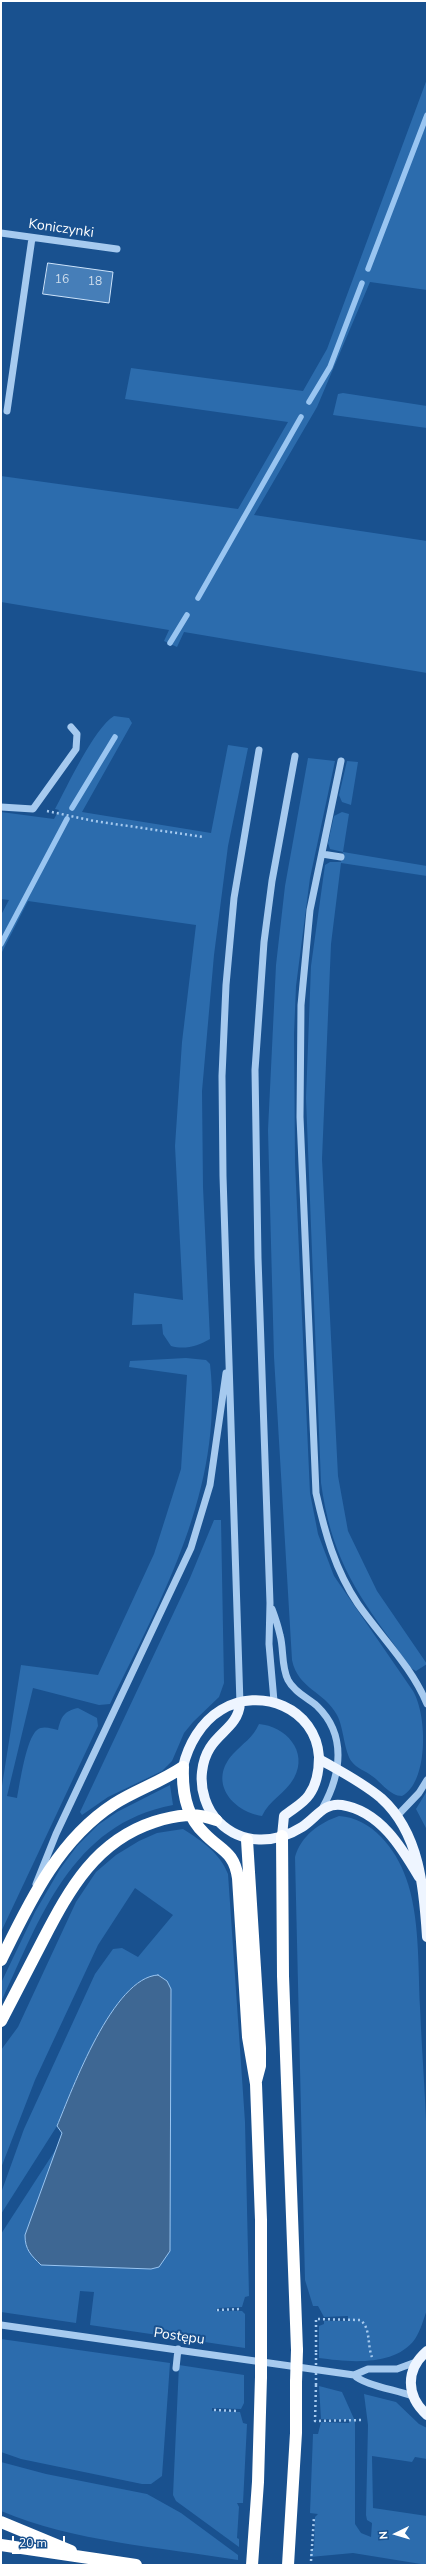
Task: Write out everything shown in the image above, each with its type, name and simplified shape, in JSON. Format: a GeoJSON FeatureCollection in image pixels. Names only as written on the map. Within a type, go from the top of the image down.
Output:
{"type":"FeatureCollection","features":[{"type":"Feature","properties":{"kind":"highway"},"geometry":{"type":"LineString","coordinates":[[1,1960],[31,1900],[68,1845],[93,1819],[114,1804],[183,1767],[183,1784],[190,1814],[203,1833],[230,1855],[236,1868],[248,2037],[256,2084],[261,2220],[261,2377],[255,2537],[252,2565]]}},
{"type":"Feature","properties":{"kind":"highway"},"geometry":{"type":"LineString","coordinates":[[1,2021],[60,1907],[85,1868],[100,1853],[139,1827],[162,1819],[190,1814],[201,1814],[216,1820]]}},
{"type":"Feature","properties":{"kind":"highway"},"geometry":{"type":"LineString","coordinates":[[282,1836],[283,1976],[297,2350],[288,2565]]}},
{"type":"Feature","properties":{"kind":"highway"},"geometry":{"type":"LineString","coordinates":[[246,1840],[260,2048],[260,2066],[256,2084]]}},
{"type":"Feature","properties":{"kind":"highway"},"geometry":{"type":"LineString","coordinates":[[1,2522],[87,2558]]}},
{"type":"Feature","properties":{"kind":"highway"},"geometry":{"type":"LineString","coordinates":[[1,2545],[136,2565]]}},
{"type":"Feature","properties":{"kind":"main road"},"geometry":{"type":"LineString","coordinates":[[183,1767],[190,1746],[206,1723],[221,1710],[240,1704],[264,1700],[274,1702],[291,1709],[307,1724],[316,1740],[319,1759],[317,1776],[310,1793],[284,1816],[282,1836]]}},
{"type":"Feature","properties":{"kind":"main road"},"geometry":{"type":"LineString","coordinates":[[240,1704],[237,1718],[209,1746],[203,1765],[204,1796],[216,1820],[225,1828],[246,1840],[264,1840],[282,1836],[302,1827],[324,1807],[342,1805],[371,1817],[394,1838],[419,1877]]}},
{"type":"Feature","properties":{"kind":"main road"},"geometry":{"type":"LineString","coordinates":[[319,1759],[380,1797],[397,1816],[411,1839],[425,1904],[427,1937]]}},
{"type":"Feature","properties":{"kind":"main road"},"geometry":{"type":"LineString","coordinates":[[427,2351],[416,2362],[410,2380],[412,2396],[427,2415]]}},
{"type":"Feature","properties":{"kind":"street","name":"Koniczynki"},"geometry":{"type":"LineString","coordinates":[[1,233],[117,250]]}},
{"type":"Feature","properties":{"kind":"street"},"geometry":{"type":"LineString","coordinates":[[7,410],[32,238]]}},
{"type":"Feature","properties":{"kind":"street"},"geometry":{"type":"LineString","coordinates":[[1,806],[33,809],[76,749],[77,734],[71,727]]}},
{"type":"Feature","properties":{"kind":"street"},"geometry":{"type":"LineString","coordinates":[[240,1704],[222,1133],[226,993],[234,898],[259,750]]}},
{"type":"Feature","properties":{"kind":"street"},"geometry":{"type":"LineString","coordinates":[[274,1702],[269,1644],[270,1603],[258,1258],[255,1070],[267,919],[295,756]]}},
{"type":"Feature","properties":{"kind":"street"},"geometry":{"type":"LineString","coordinates":[[341,761],[310,910],[304,957],[300,1057],[316,1493],[325,1535],[342,1577],[358,1603],[415,1680],[427,1704]]}},
{"type":"Feature","properties":{"kind":"street"},"geometry":{"type":"LineString","coordinates":[[322,854],[340,857]]}},
{"type":"Feature","properties":{"kind":"street"},"geometry":{"type":"LineString","coordinates":[[31,1900],[56,1834],[191,1548],[210,1485],[229,1351]]}},
{"type":"Feature","properties":{"kind":"street"},"geometry":{"type":"LineString","coordinates":[[270,1603],[280,1635],[285,1674],[291,1685],[316,1705],[332,1725],[337,1739],[338,1770],[333,1789],[324,1807]]}},
{"type":"Feature","properties":{"kind":"street"},"geometry":{"type":"LineString","coordinates":[[397,1816],[415,1798],[427,1780]]}},
{"type":"Feature","properties":{"kind":"street","name":"Postępu"},"geometry":{"type":"LineString","coordinates":[[1,2325],[354,2375],[363,2382],[381,2385],[412,2396]]}},
{"type":"Feature","properties":{"kind":"street"},"geometry":{"type":"LineString","coordinates":[[176,2368],[178,2349]]}},
{"type":"Feature","properties":{"kind":"street","name":"Postępu"},"geometry":{"type":"LineString","coordinates":[[354,2375],[368,2369],[398,2369],[416,2362]]}},
{"type":"Feature","properties":{"kind":"path"},"geometry":{"type":"LineString","coordinates":[[33,809],[94,821],[204,837]]}},
{"type":"Feature","properties":{"kind":"path"},"geometry":{"type":"LineString","coordinates":[[217,2310],[241,2309]]}},
{"type":"Feature","properties":{"kind":"path"},"geometry":{"type":"LineString","coordinates":[[362,2420],[315,2421],[316,2319],[360,2320],[366,2327],[368,2348],[374,2362]]}},
{"type":"Feature","properties":{"kind":"path"},"geometry":{"type":"LineString","coordinates":[[214,2410],[239,2411]]}},
{"type":"Feature","properties":{"kind":"path"},"geometry":{"type":"LineString","coordinates":[[311,2561],[314,2517]]}},
{"type":"Feature","properties":{"kind":"shaded area"},"geometry":{"type":"Polygon","coordinates":[[[427,79],[427,290],[370,282],[317,407],[254,515],[427,541],[427,673],[184,632],[177,647],[164,641],[169,630],[1,602],[1,476],[238,509],[288,422],[125,399],[131,368],[303,391],[327,349],[427,79]]]}},
{"type":"Feature","properties":{"kind":"shaded area"},"geometry":{"type":"Polygon","coordinates":[[[343,393],[427,406],[427,428],[333,415],[338,394],[343,393]]]}},
{"type":"Feature","properties":{"kind":"shaded area"},"geometry":{"type":"Polygon","coordinates":[[[114,716],[129,718],[132,723],[82,812],[211,833],[228,745],[248,748],[228,846],[214,955],[202,1091],[203,1187],[210,1339],[201,1344],[181,1348],[171,1346],[163,1334],[162,1324],[132,1325],[134,1293],[183,1300],[175,1146],[182,1042],[196,925],[28,901],[1,954],[1,915],[9,900],[1,899],[1,812],[54,819],[59,810],[55,809],[90,745],[98,732],[114,716]]]}},
{"type":"Feature","properties":{"kind":"shaded area"},"geometry":{"type":"Polygon","coordinates":[[[308,758],[335,761],[310,878],[296,986],[294,1034],[295,1163],[310,1493],[318,1534],[334,1576],[413,1691],[418,1702],[423,1732],[421,1764],[417,1778],[411,1789],[402,1796],[394,1794],[370,1774],[352,1762],[347,1752],[337,1715],[325,1700],[305,1684],[295,1670],[292,1660],[274,1357],[268,1130],[276,965],[285,886],[308,758]]]}},
{"type":"Feature","properties":{"kind":"shaded area"},"geometry":{"type":"Polygon","coordinates":[[[347,761],[358,762],[351,805],[342,802],[339,795],[347,761]]]}},
{"type":"Feature","properties":{"kind":"shaded area"},"geometry":{"type":"Polygon","coordinates":[[[342,812],[349,814],[343,852],[330,849],[328,843],[334,816],[342,812]]]}},
{"type":"Feature","properties":{"kind":"shaded area"},"geometry":{"type":"Polygon","coordinates":[[[343,852],[427,866],[427,876],[341,863],[331,944],[322,1159],[338,1476],[348,1531],[377,1591],[427,1664],[416,1671],[409,1666],[403,1658],[366,1604],[345,1568],[337,1550],[331,1530],[325,1508],[321,1483],[306,1098],[311,966],[325,865],[330,862],[341,862],[343,852]]]}},
{"type":"Feature","properties":{"kind":"shaded area"},"geometry":{"type":"Polygon","coordinates":[[[186,1358],[206,1360],[210,1364],[212,1410],[208,1455],[198,1498],[185,1541],[150,1624],[110,1704],[99,1705],[33,1688],[7,1796],[17,1798],[27,1752],[33,1735],[37,1730],[50,1728],[58,1730],[64,1715],[69,1711],[78,1708],[97,1718],[98,1726],[1,1932],[1,1792],[21,1665],[98,1675],[154,1554],[181,1469],[187,1375],[129,1367],[130,1361],[186,1358]]]}},
{"type":"Feature","properties":{"kind":"shaded area"},"geometry":{"type":"Polygon","coordinates":[[[214,1520],[221,1520],[224,1683],[219,1697],[193,1722],[184,1733],[172,1761],[162,1771],[108,1797],[82,1815],[80,1812],[190,1578],[214,1520]]]}},
{"type":"Feature","properties":{"kind":"shaded area"},"geometry":{"type":"Polygon","coordinates":[[[259,1724],[278,1729],[292,1742],[299,1758],[298,1768],[291,1783],[269,1805],[262,1816],[241,1808],[226,1793],[223,1784],[223,1774],[226,1764],[233,1754],[251,1737],[259,1724]]]}},
{"type":"Feature","properties":{"kind":"shaded area"},"geometry":{"type":"Polygon","coordinates":[[[170,1785],[173,1805],[138,1816],[109,1832],[84,1854],[63,1880],[30,1939],[1,2002],[1,1983],[35,1912],[60,1869],[77,1846],[98,1825],[117,1812],[170,1785]]]}},
{"type":"Feature","properties":{"kind":"shaded area"},"geometry":{"type":"Polygon","coordinates":[[[427,1791],[427,1830],[416,1809],[427,1791]]]}},
{"type":"Feature","properties":{"kind":"shaded area"},"geometry":{"type":"Polygon","coordinates":[[[339,1816],[362,1822],[381,1837],[396,1856],[402,1867],[411,1893],[418,1942],[426,2132],[427,2310],[417,2336],[406,2348],[396,2354],[383,2358],[357,2361],[319,2358],[319,2326],[324,2324],[324,2321],[348,2321],[348,2316],[324,2317],[318,2306],[313,2306],[305,2280],[295,1857],[298,1849],[312,1831],[325,1822],[339,1816]]]}},
{"type":"Feature","properties":{"kind":"shaded area"},"geometry":{"type":"Polygon","coordinates":[[[183,1829],[210,1848],[225,1867],[228,1874],[245,2122],[249,2296],[245,2297],[242,2307],[217,2308],[216,2311],[242,2311],[245,2314],[245,2348],[90,2325],[94,2292],[80,2291],[76,2323],[1,2312],[1,2234],[58,2146],[25,2235],[26,2245],[29,2252],[41,2265],[151,2269],[159,2267],[170,2251],[171,1989],[167,1981],[158,1975],[81,2068],[57,2126],[1,2214],[1,2193],[24,2129],[95,1974],[113,1949],[122,1948],[138,1957],[173,1915],[135,1888],[98,1945],[35,2080],[1,2168],[1,2050],[18,2027],[76,1902],[96,1872],[116,1855],[139,1841],[157,1833],[183,1829]]]}},
{"type":"Feature","properties":{"kind":"shaded area"},"geometry":{"type":"Polygon","coordinates":[[[158,1975],[167,1981],[171,1989],[170,2251],[159,2267],[151,2269],[41,2265],[29,2252],[26,2245],[25,2235],[62,2133],[57,2126],[84,2063],[110,2014],[125,1994],[141,1981],[158,1975]]]}},
{"type":"Feature","properties":{"kind":"shaded area"},"geometry":{"type":"Polygon","coordinates":[[[1,2339],[170,2363],[162,2476],[151,2484],[142,2484],[21,2459],[1,2452],[1,2339]]]}},
{"type":"Feature","properties":{"kind":"shaded area"},"geometry":{"type":"Polygon","coordinates":[[[179,2365],[244,2375],[244,2403],[241,2409],[212,2408],[212,2411],[240,2412],[243,2423],[247,2424],[243,2503],[237,2503],[239,2507],[237,2538],[239,2539],[239,2547],[176,2501],[173,2495],[179,2365]]]}},
{"type":"Feature","properties":{"kind":"shaded area"},"geometry":{"type":"Polygon","coordinates":[[[319,2386],[342,2392],[355,2421],[355,2524],[361,2533],[371,2537],[372,2523],[367,2520],[366,2515],[368,2425],[364,2394],[396,2402],[419,2424],[427,2428],[427,2459],[415,2457],[412,2462],[372,2456],[373,2508],[427,2516],[427,2565],[353,2553],[310,2557],[311,2549],[314,2548],[315,2517],[318,2514],[310,2513],[313,2434],[318,2434],[321,2422],[349,2423],[350,2420],[321,2419],[319,2386]]]}},
{"type":"Feature","properties":{"kind":"shaded area"},"geometry":{"type":"Polygon","coordinates":[[[1,2462],[46,2474],[147,2494],[181,2513],[238,2555],[238,2560],[88,2537],[58,2530],[1,2511],[1,2462]]]}},
{"type":"Feature","properties":{"kind":"building"},"geometry":{"type":"Polygon","coordinates":[[[48,263],[113,272],[109,303],[43,294],[48,263]]]}},
{"type":"Feature","properties":{"kind":"waterway"},"geometry":{"type":"LineString","coordinates":[[368,269],[427,115]]}},
{"type":"Feature","properties":{"kind":"waterway"},"geometry":{"type":"LineString","coordinates":[[309,402],[330,367],[362,283]]}},
{"type":"Feature","properties":{"kind":"waterway"},"geometry":{"type":"LineString","coordinates":[[198,598],[301,417]]}},
{"type":"Feature","properties":{"kind":"waterway"},"geometry":{"type":"LineString","coordinates":[[170,643],[187,615]]}},
{"type":"Feature","properties":{"kind":"waterway"},"geometry":{"type":"LineString","coordinates":[[72,808],[115,737]]}},
{"type":"Feature","properties":{"kind":"waterway"},"geometry":{"type":"LineString","coordinates":[[1,944],[67,819]]}}]}
